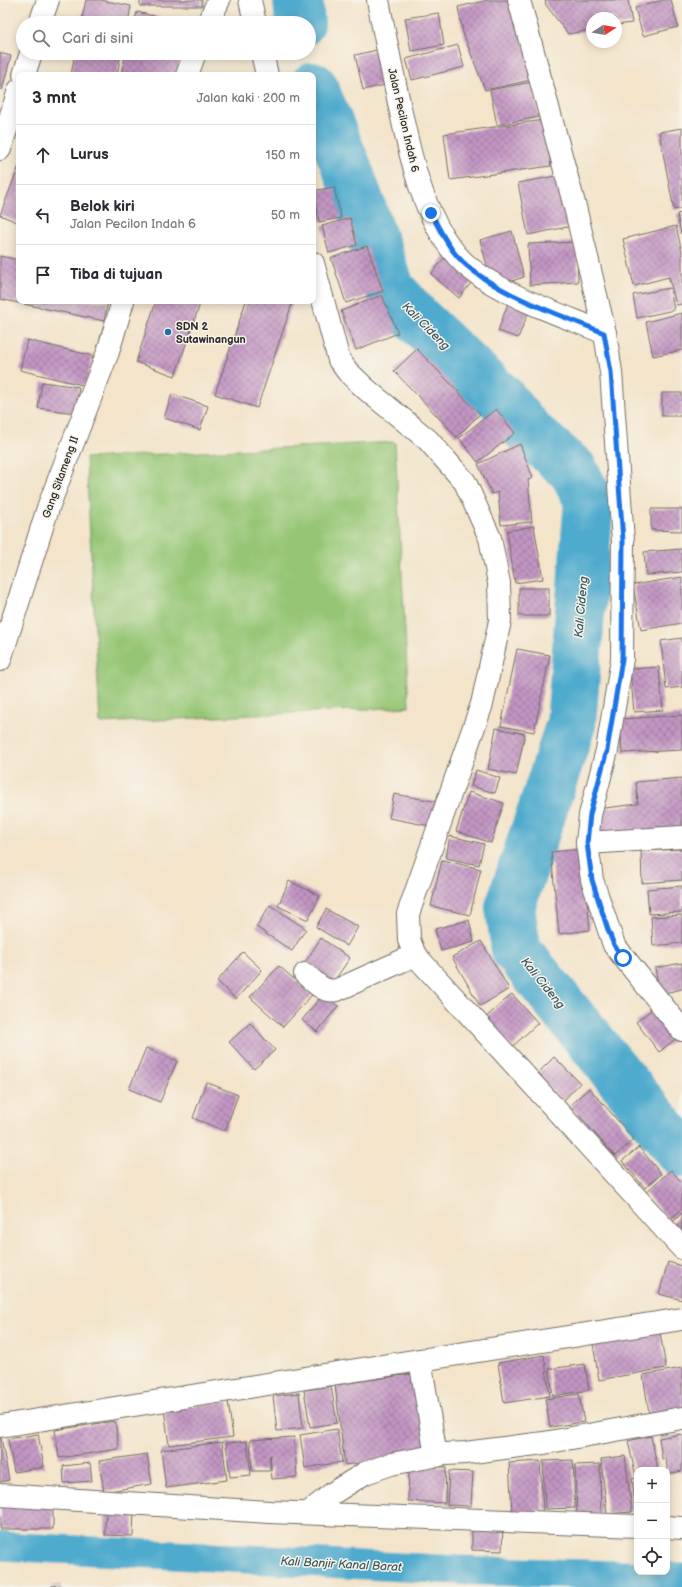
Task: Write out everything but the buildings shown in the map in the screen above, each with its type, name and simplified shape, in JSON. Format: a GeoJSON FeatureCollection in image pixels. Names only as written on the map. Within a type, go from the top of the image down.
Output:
{"type":"FeatureCollection","features":[{"type":"Feature","properties":{"kind":"street"},"geometry":{"type":"LineString","coordinates":[[42,16],[48,0]]}},
{"type":"Feature","properties":{"kind":"street"},"geometry":{"type":"LineString","coordinates":[[211,16],[219,0]]}},
{"type":"Feature","properties":{"kind":"street"},"geometry":{"type":"LineString","coordinates":[[250,0],[253,16]]}},
{"type":"Feature","properties":{"kind":"street","name":"Jalan Pecilon Indah 6"},"geometry":{"type":"LineString","coordinates":[[378,0],[408,148],[431,213],[449,245],[470,269],[485,279],[514,294],[604,333]]}},
{"type":"Feature","properties":{"kind":"street"},"geometry":{"type":"LineString","coordinates":[[519,0],[575,207],[604,333],[611,372],[623,541],[622,659],[607,750],[590,814],[587,843],[592,880],[614,945],[682,1030]]}},
{"type":"Feature","properties":{"kind":"street"},"geometry":{"type":"LineString","coordinates":[[25,72],[29,60]]}},
{"type":"Feature","properties":{"kind":"street"},"geometry":{"type":"LineString","coordinates":[[188,72],[192,60]]}},
{"type":"Feature","properties":{"kind":"street"},"geometry":{"type":"LineString","coordinates":[[264,60],[266,72]]}},
{"type":"Feature","properties":{"kind":"street"},"geometry":{"type":"LineString","coordinates":[[0,149],[16,99]]}},
{"type":"Feature","properties":{"kind":"street"},"geometry":{"type":"LineString","coordinates":[[316,274],[339,360],[348,372],[367,390],[428,440],[465,482],[490,538],[499,583],[500,621],[482,704],[408,914],[409,940],[414,955],[682,1248]]}},
{"type":"Feature","properties":{"kind":"street","name":"Gang Sitameng II"},"geometry":{"type":"LineString","coordinates":[[0,657],[49,506],[108,352],[122,304]]}},
{"type":"Feature","properties":{"kind":"street"},"geometry":{"type":"LineString","coordinates":[[587,843],[682,837]]}},
{"type":"Feature","properties":{"kind":"street"},"geometry":{"type":"LineString","coordinates":[[305,974],[321,987],[330,991],[337,990],[414,955]]}},
{"type":"Feature","properties":{"kind":"street"},"geometry":{"type":"LineString","coordinates":[[0,1426],[682,1319]]}},
{"type":"Feature","properties":{"kind":"street"},"geometry":{"type":"LineString","coordinates":[[420,1360],[436,1456]]}},
{"type":"Feature","properties":{"kind":"street"},"geometry":{"type":"LineString","coordinates":[[308,1514],[333,1493],[365,1473],[391,1464],[436,1456],[544,1443],[682,1418]]}},
{"type":"Feature","properties":{"kind":"street"},"geometry":{"type":"LineString","coordinates":[[0,1495],[308,1514],[634,1526]]}},
{"type":"Feature","properties":{"kind":"street"},"geometry":{"type":"LineString","coordinates":[[670,1527],[682,1528]]}},
{"type":"Feature","properties":{"kind":"green space"},"geometry":{"type":"Polygon","coordinates":[[[395,442],[409,707],[100,723],[86,458],[395,442]]]}},
{"type":"Feature","properties":{"kind":"waterway","name":"Kali Cideng"},"geometry":{"type":"LineString","coordinates":[[298,0],[299,16]]}},
{"type":"Feature","properties":{"kind":"waterway","name":"Kali Cideng"},"geometry":{"type":"LineString","coordinates":[[316,94],[347,168],[391,290],[416,318],[501,398],[530,433],[573,470],[589,500],[571,724],[510,907],[516,950],[682,1153]]}},
{"type":"Feature","properties":{"kind":"waterway","name":"Kali Banjir Kanal Barat"},"geometry":{"type":"LineString","coordinates":[[0,1546],[458,1570],[682,1577]]}},
{"type":"Feature","properties":{"kind":"place","name":"SDN 2 Sutawinangun"},"geometry":{"type":"Point","coordinates":[168,332]}},
{"type":"Feature","properties":{"kind":"route"},"geometry":{"type":"LineString","coordinates":[[431,213],[449,245],[470,269],[485,279],[514,294],[604,333],[611,372],[623,541],[622,659],[607,750],[590,814],[587,843],[592,880],[608,930],[614,945],[623,958]]}}]}
